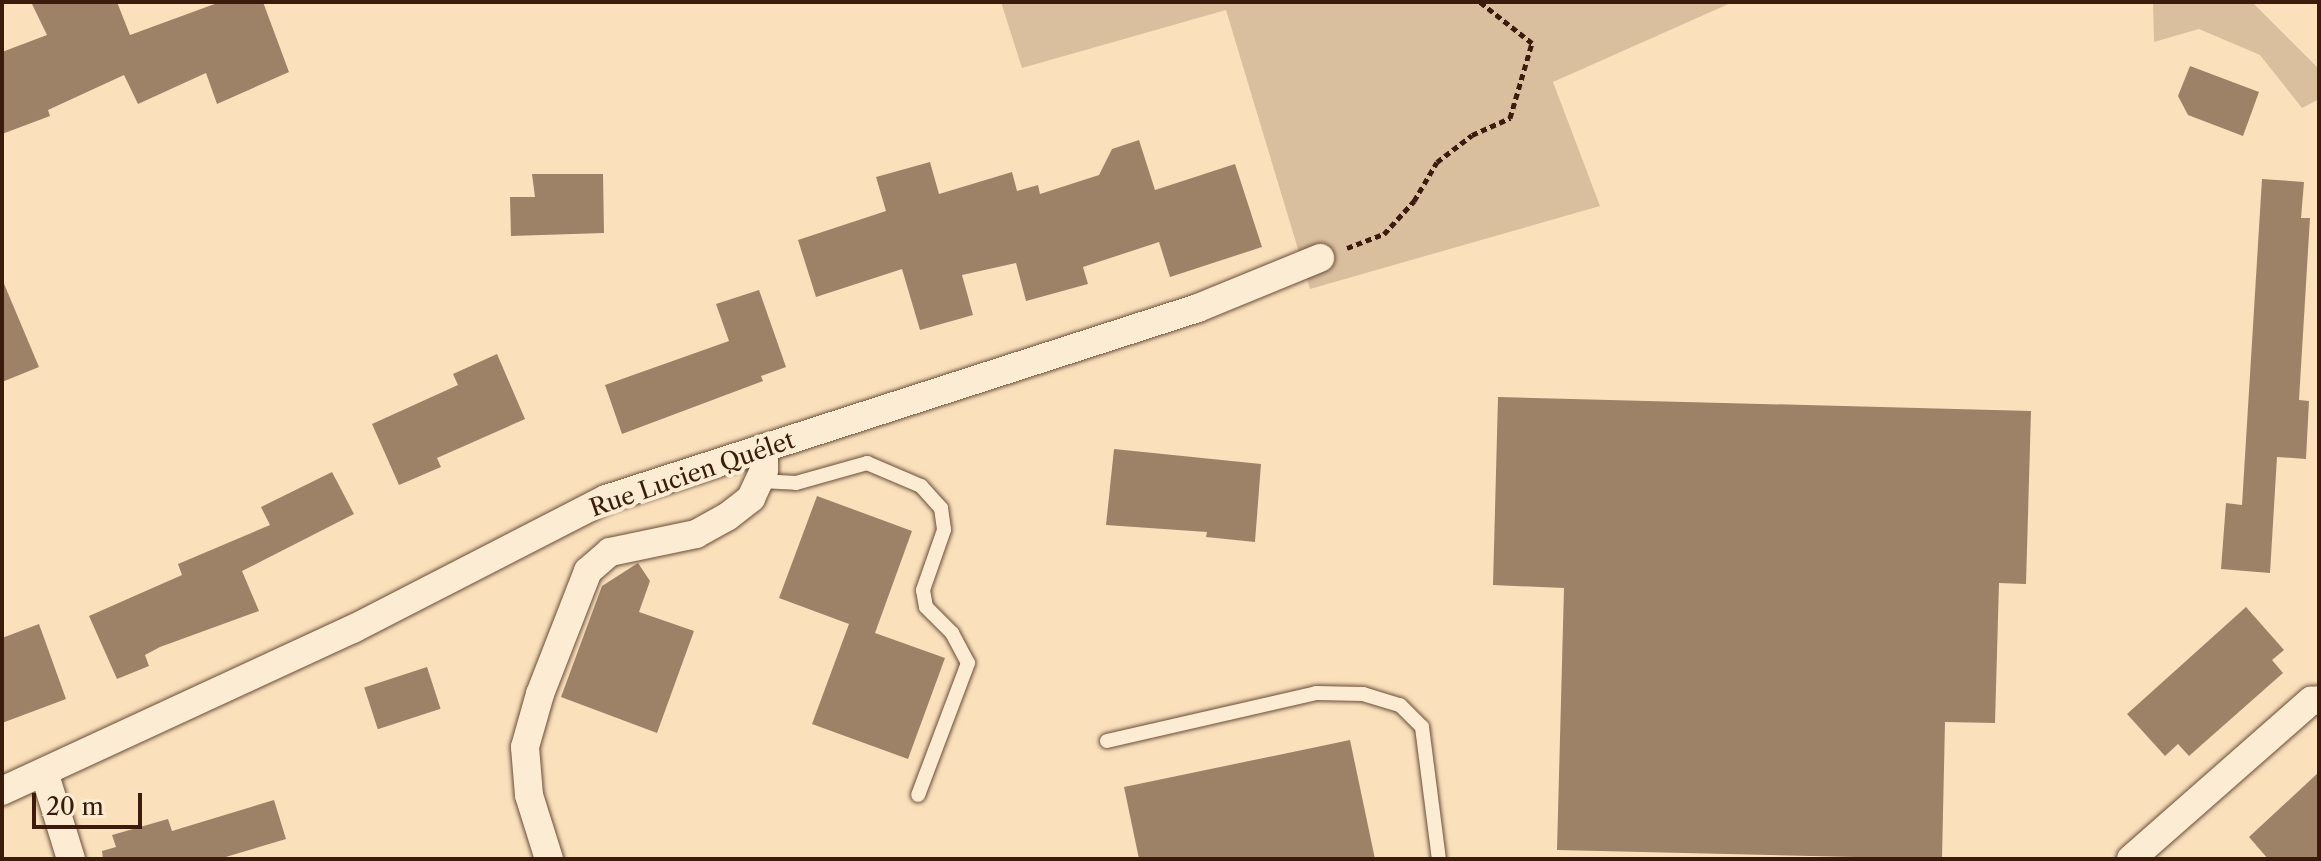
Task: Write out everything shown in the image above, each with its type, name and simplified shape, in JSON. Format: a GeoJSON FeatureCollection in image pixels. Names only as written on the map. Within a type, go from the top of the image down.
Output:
{"type":"FeatureCollection","features":[{"type":"Feature","properties":{"kind":"street","name":"Rue Lucien Quélet"},"geometry":{"type":"LineString","coordinates":[[2,791],[45,775],[353,629],[606,499],[1198,308],[1320,258]]}},
{"type":"Feature","properties":{"kind":"street"},"geometry":{"type":"LineString","coordinates":[[549,859],[529,795],[525,747],[540,694],[588,571],[610,552],[696,534],[751,498],[760,481],[764,448]]}},
{"type":"Feature","properties":{"kind":"street"},"geometry":{"type":"LineString","coordinates":[[2131,859],[2311,701],[2319,700]]}},
{"type":"Feature","properties":{"kind":"street"},"geometry":{"type":"LineString","coordinates":[[45,775],[71,859]]}},
{"type":"Feature","properties":{"kind":"lane"},"geometry":{"type":"LineString","coordinates":[[760,481],[796,483],[867,463],[921,486],[941,508],[944,530],[923,590],[926,607],[952,633],[968,663],[918,795]]}},
{"type":"Feature","properties":{"kind":"lane"},"geometry":{"type":"LineString","coordinates":[[1107,741],[1316,693],[1363,694],[1400,705],[1422,727],[1439,859]]}},
{"type":"Feature","properties":{"kind":"path"},"geometry":{"type":"LineString","coordinates":[[1320,258],[1384,234],[1414,201],[1437,162],[1472,135],[1510,118],[1532,43],[1480,2]]}},
{"type":"Feature","properties":{"kind":"shaded area"},"geometry":{"type":"Polygon","coordinates":[[[1001,2],[1733,2],[1553,82],[1600,206],[1310,289],[1226,10],[1022,68],[1001,2]]]}},
{"type":"Feature","properties":{"kind":"shaded area"},"geometry":{"type":"Polygon","coordinates":[[[2153,2],[2252,2],[2319,69],[2319,99],[2302,108],[2260,55],[2199,29],[2154,42],[2153,2]]]}},
{"type":"Feature","properties":{"kind":"building"},"geometry":{"type":"Polygon","coordinates":[[[31,2],[117,2],[130,35],[220,2],[263,2],[289,72],[217,104],[206,73],[138,104],[124,75],[48,110],[50,116],[2,134],[2,52],[47,35],[31,2]]]}},
{"type":"Feature","properties":{"kind":"building"},"geometry":{"type":"Polygon","coordinates":[[[2190,66],[2259,92],[2243,136],[2188,115],[2178,96],[2190,66]]]}},
{"type":"Feature","properties":{"kind":"building"},"geometry":{"type":"Polygon","coordinates":[[[1139,140],[1155,190],[1235,164],[1262,247],[1170,277],[1159,242],[1083,267],[1088,284],[1026,301],[1016,263],[962,275],[973,315],[920,330],[902,269],[816,297],[798,240],[886,211],[876,177],[930,162],[939,194],[1012,172],[1017,191],[1038,185],[1040,194],[1099,175],[1112,149],[1139,140]]]}},
{"type":"Feature","properties":{"kind":"building"},"geometry":{"type":"Polygon","coordinates":[[[532,174],[603,174],[604,233],[511,236],[510,197],[535,197],[532,174]]]}},
{"type":"Feature","properties":{"kind":"building"},"geometry":{"type":"Polygon","coordinates":[[[2262,179],[2304,182],[2301,218],[2310,218],[2299,400],[2309,401],[2306,459],[2277,457],[2270,573],[2221,569],[2226,503],[2242,505],[2262,179]]]}},
{"type":"Feature","properties":{"kind":"building"},"geometry":{"type":"Polygon","coordinates":[[[2,279],[39,367],[2,382],[2,279]]]}},
{"type":"Feature","properties":{"kind":"building"},"geometry":{"type":"Polygon","coordinates":[[[759,290],[786,367],[761,376],[763,381],[622,434],[605,385],[729,341],[716,304],[759,290]]]}},
{"type":"Feature","properties":{"kind":"building"},"geometry":{"type":"Polygon","coordinates":[[[497,354],[525,419],[437,458],[441,467],[399,485],[372,424],[458,385],[453,374],[497,354]]]}},
{"type":"Feature","properties":{"kind":"building"},"geometry":{"type":"Polygon","coordinates":[[[1498,397],[2031,411],[2026,584],[1999,583],[1995,723],[1945,722],[1942,859],[1557,850],[1564,588],[1493,585],[1498,397]]]}},
{"type":"Feature","properties":{"kind":"building"},"geometry":{"type":"Polygon","coordinates":[[[1114,449],[1261,464],[1255,542],[1206,537],[1207,532],[1106,525],[1114,449]]]}},
{"type":"Feature","properties":{"kind":"building"},"geometry":{"type":"Polygon","coordinates":[[[332,472],[354,514],[242,571],[259,611],[160,647],[145,655],[149,666],[117,679],[89,616],[182,575],[178,564],[270,525],[261,507],[332,472]]]}},
{"type":"Feature","properties":{"kind":"building"},"geometry":{"type":"Polygon","coordinates":[[[817,496],[912,531],[875,633],[945,658],[908,759],[812,724],[849,624],[779,598],[817,496]]]}},
{"type":"Feature","properties":{"kind":"building"},"geometry":{"type":"Polygon","coordinates":[[[638,563],[650,581],[639,612],[694,631],[657,733],[561,697],[602,586],[638,563]]]}},
{"type":"Feature","properties":{"kind":"building"},"geometry":{"type":"Polygon","coordinates":[[[2246,607],[2284,650],[2272,660],[2283,673],[2189,756],[2178,744],[2165,756],[2127,714],[2246,607]]]}},
{"type":"Feature","properties":{"kind":"building"},"geometry":{"type":"Polygon","coordinates":[[[39,624],[66,699],[2,723],[2,638],[39,624]]]}},
{"type":"Feature","properties":{"kind":"building"},"geometry":{"type":"Polygon","coordinates":[[[427,667],[441,709],[378,729],[364,687],[427,667]]]}},
{"type":"Feature","properties":{"kind":"building"},"geometry":{"type":"Polygon","coordinates":[[[1350,740],[1375,859],[1139,859],[1124,787],[1350,740]]]}},
{"type":"Feature","properties":{"kind":"building"},"geometry":{"type":"Polygon","coordinates":[[[2319,772],[2319,859],[2268,859],[2249,837],[2319,772]]]}},
{"type":"Feature","properties":{"kind":"building"},"geometry":{"type":"Polygon","coordinates":[[[274,800],[286,839],[219,859],[103,859],[102,851],[116,847],[112,835],[168,819],[172,831],[274,800]]]}}]}
